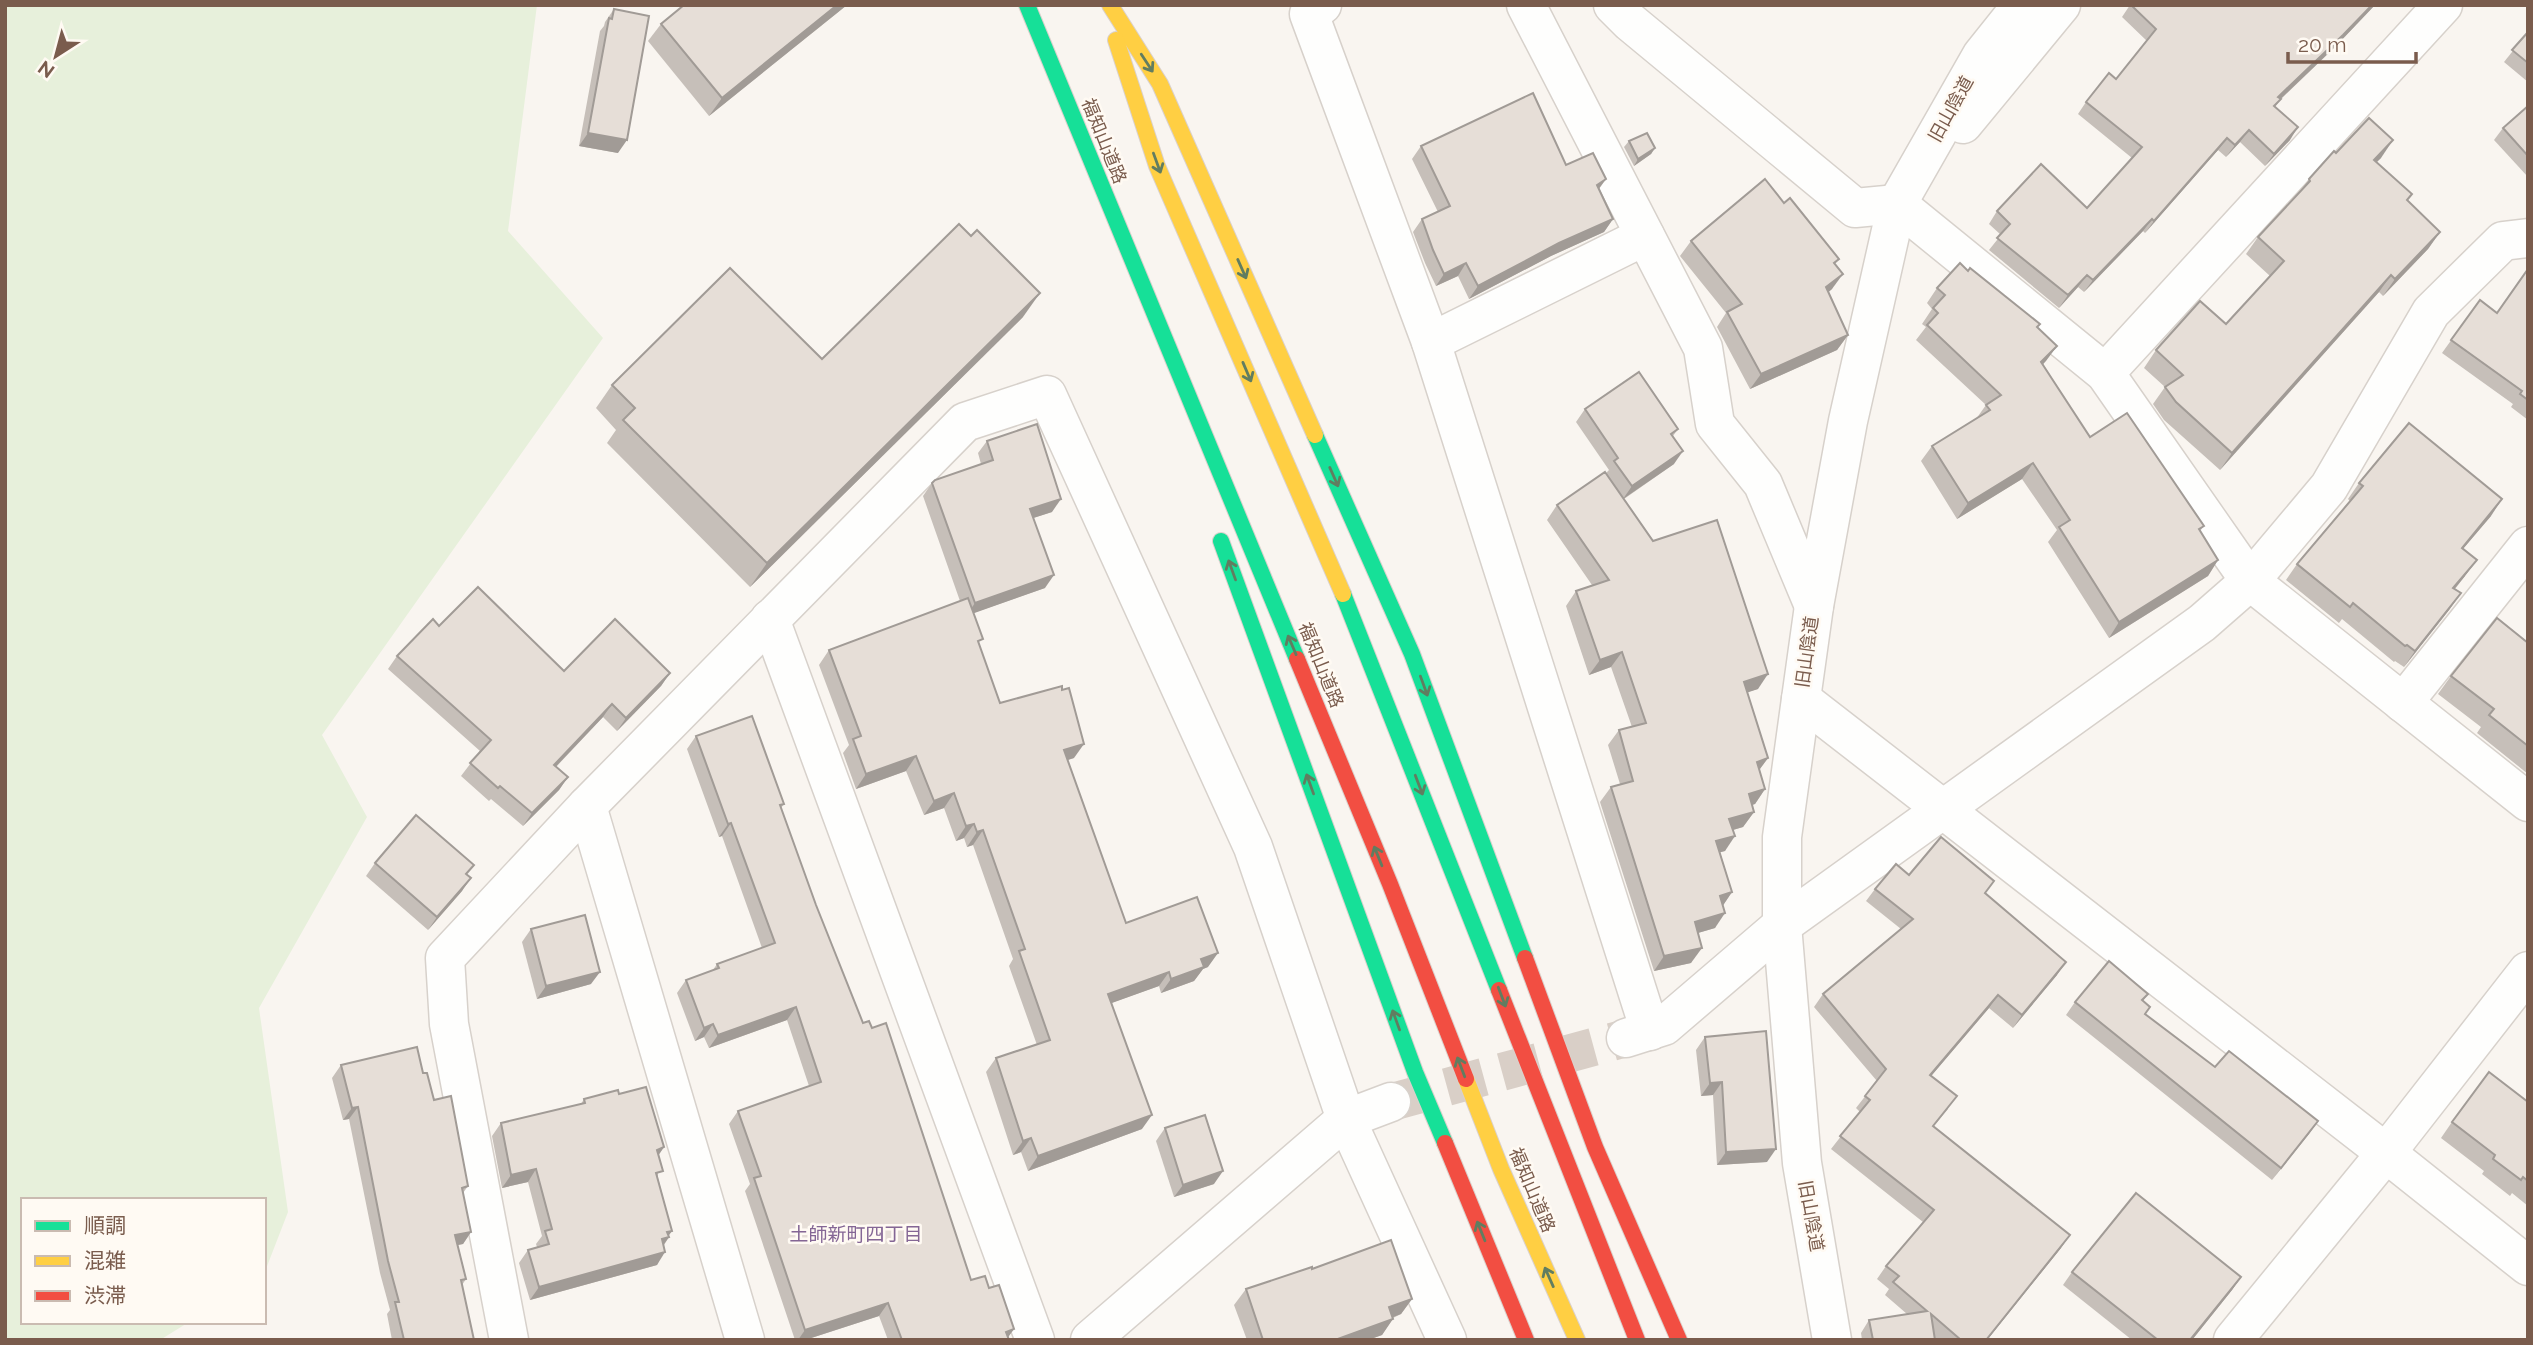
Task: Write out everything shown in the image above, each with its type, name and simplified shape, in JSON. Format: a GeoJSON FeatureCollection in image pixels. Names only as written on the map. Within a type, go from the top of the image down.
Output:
{"type":"FeatureCollection","features":[{"type":"Feature","properties":{"kind":"highway"},"geometry":{"type":"LineString","coordinates":[[1026,5],[1149,344]]}},
{"type":"Feature","properties":{"kind":"highway","name":"福知山道路"},"geometry":{"type":"LineString","coordinates":[[1026,5],[1390,884],[1501,1169],[1577,1340]]}},
{"type":"Feature","properties":{"kind":"highway"},"geometry":{"type":"LineString","coordinates":[[1104,5],[1157,166],[1354,620],[1637,1340]]}},
{"type":"Feature","properties":{"kind":"highway"},"geometry":{"type":"LineString","coordinates":[[1110,5],[1160,84],[1412,654],[1595,1147],[1679,1340]]}},
{"type":"Feature","properties":{"kind":"highway"},"geometry":{"type":"LineString","coordinates":[[1216,526],[1415,1072],[1526,1340]]}},
{"type":"Feature","properties":{"kind":"street"},"geometry":{"type":"LineString","coordinates":[[1322,5],[1308,14],[1431,342],[1638,1035],[1664,1026],[1782,925],[2202,623],[2250,581],[2329,487],[2431,312],[2503,241],[2528,238]]}},
{"type":"Feature","properties":{"kind":"street"},"geometry":{"type":"LineString","coordinates":[[1526,5],[1703,348],[1715,424],[1763,484],[1814,606]]}},
{"type":"Feature","properties":{"kind":"street"},"geometry":{"type":"LineString","coordinates":[[1613,5],[1640,31],[1855,208],[1897,204],[2105,373],[2250,581],[2528,802]]}},
{"type":"Feature","properties":{"kind":"street","name":"旧山陰道"},"geometry":{"type":"LineString","coordinates":[[1832,1340],[1802,1163],[1782,925],[1782,837],[1814,606],[1848,421],[1897,204],[1982,55],[2022,5]]}},
{"type":"Feature","properties":{"kind":"street"},"geometry":{"type":"LineString","coordinates":[[1897,204],[2061,5]]}},
{"type":"Feature","properties":{"kind":"street"},"geometry":{"type":"LineString","coordinates":[[2105,373],[2443,5]]}},
{"type":"Feature","properties":{"kind":"street"},"geometry":{"type":"LineString","coordinates":[[1431,342],[1646,236]]}},
{"type":"Feature","properties":{"kind":"street"},"geometry":{"type":"LineString","coordinates":[[509,1340],[449,1024],[446,958],[587,806],[965,422],[1047,395],[1253,848],[1346,1118],[1447,1340]]}},
{"type":"Feature","properties":{"kind":"street"},"geometry":{"type":"LineString","coordinates":[[2403,703],[2528,546]]}},
{"type":"Feature","properties":{"kind":"street"},"geometry":{"type":"LineString","coordinates":[[770,619],[1035,1340]]}},
{"type":"Feature","properties":{"kind":"street"},"geometry":{"type":"LineString","coordinates":[[1801,699],[2528,1266]]}},
{"type":"Feature","properties":{"kind":"street"},"geometry":{"type":"LineString","coordinates":[[587,806],[745,1340]]}},
{"type":"Feature","properties":{"kind":"street"},"geometry":{"type":"LineString","coordinates":[[2233,1340],[2386,1153],[2528,971]]}},
{"type":"Feature","properties":{"kind":"street"},"geometry":{"type":"LineString","coordinates":[[1090,1340],[1346,1118],[1391,1102]]}},
{"type":"Feature","properties":{"kind":"green space"},"geometry":{"type":"Polygon","coordinates":[[[5,5],[537,5],[508,231],[603,338],[322,735],[367,817],[259,1008],[288,1212],[266,1269],[266,1198],[21,1198],[21,1324],[186,1324],[160,1340],[5,1340],[5,5]]]}},
{"type":"Feature","properties":{"kind":"building"},"geometry":{"type":"Polygon","coordinates":[[[684,5],[837,5],[722,98],[661,24],[684,5]]]}},
{"type":"Feature","properties":{"kind":"building"},"geometry":{"type":"Polygon","coordinates":[[[2131,5],[2372,5],[2278,97],[2281,99],[2274,106],[2298,127],[2274,154],[2249,130],[2235,145],[2227,138],[2154,221],[2152,219],[2093,280],[2087,275],[2068,295],[1997,238],[2010,224],[1997,211],[2041,164],[2087,208],[2142,147],[2086,102],[2109,73],[2116,79],[2156,29],[2131,5]]]}},
{"type":"Feature","properties":{"kind":"building"},"geometry":{"type":"Polygon","coordinates":[[[614,9],[649,16],[627,140],[588,133],[609,18],[612,19],[614,9]]]}},
{"type":"Feature","properties":{"kind":"building"},"geometry":{"type":"Polygon","coordinates":[[[2528,32],[2528,63],[2512,50],[2528,32]]]}},
{"type":"Feature","properties":{"kind":"building"},"geometry":{"type":"Polygon","coordinates":[[[1533,93],[1566,165],[1593,153],[1606,179],[1597,185],[1613,219],[1559,243],[1478,286],[1466,263],[1444,274],[1422,219],[1450,206],[1421,146],[1533,93]]]}},
{"type":"Feature","properties":{"kind":"building"},"geometry":{"type":"Polygon","coordinates":[[[2528,106],[2528,156],[2503,128],[2528,106]]]}},
{"type":"Feature","properties":{"kind":"building"},"geometry":{"type":"Polygon","coordinates":[[[2369,118],[2393,140],[2374,160],[2412,194],[2407,200],[2440,232],[2395,279],[2391,275],[2232,453],[2176,402],[2165,387],[2183,375],[2156,350],[2200,301],[2226,324],[2284,261],[2258,237],[2334,151],[2336,153],[2369,118]]]}},
{"type":"Feature","properties":{"kind":"building"},"geometry":{"type":"Polygon","coordinates":[[[1647,133],[1655,148],[1638,159],[1629,141],[1647,133]]]}},
{"type":"Feature","properties":{"kind":"building"},"geometry":{"type":"Polygon","coordinates":[[[1765,179],[1784,203],[1790,198],[1839,259],[1834,263],[1843,274],[1826,287],[1848,335],[1761,374],[1727,312],[1742,304],[1691,241],[1765,179]]]}},
{"type":"Feature","properties":{"kind":"building"},"geometry":{"type":"Polygon","coordinates":[[[959,224],[971,236],[977,230],[1040,293],[767,563],[623,420],[635,408],[612,385],[730,268],[822,359],[959,224]]]}},
{"type":"Feature","properties":{"kind":"building"},"geometry":{"type":"Polygon","coordinates":[[[1960,263],[2040,324],[2037,327],[2057,346],[2041,362],[2090,437],[2127,413],[2204,526],[2199,529],[2218,560],[2119,622],[2059,527],[2070,520],[2033,463],[1968,503],[1932,446],[1990,410],[1986,405],[2001,395],[1927,325],[1938,313],[1933,308],[1945,295],[1937,288],[1960,263]]]}},
{"type":"Feature","properties":{"kind":"building"},"geometry":{"type":"Polygon","coordinates":[[[2528,269],[2528,400],[2520,394],[2522,391],[2451,340],[2480,300],[2497,313],[2528,269]]]}},
{"type":"Feature","properties":{"kind":"building"},"geometry":{"type":"Polygon","coordinates":[[[1639,372],[1678,429],[1671,434],[1683,451],[1632,486],[1614,461],[1618,458],[1585,409],[1639,372]]]}},
{"type":"Feature","properties":{"kind":"building"},"geometry":{"type":"Polygon","coordinates":[[[2409,423],[2502,499],[2462,548],[2477,560],[2453,588],[2461,593],[2415,651],[2405,646],[2353,603],[2350,607],[2297,564],[2363,486],[2359,483],[2409,423]]]}},
{"type":"Feature","properties":{"kind":"building"},"geometry":{"type":"Polygon","coordinates":[[[1037,424],[1061,499],[1030,509],[1054,575],[975,603],[932,483],[993,460],[987,441],[1037,424]]]}},
{"type":"Feature","properties":{"kind":"building"},"geometry":{"type":"Polygon","coordinates":[[[1605,472],[1653,541],[1717,520],[1768,674],[1744,682],[1768,758],[1757,762],[1765,789],[1749,794],[1754,812],[1729,819],[1735,836],[1716,841],[1732,892],[1720,896],[1725,913],[1695,922],[1702,948],[1664,956],[1611,787],[1633,781],[1619,730],[1646,723],[1622,652],[1600,660],[1576,591],[1609,580],[1557,505],[1605,472]]]}},
{"type":"Feature","properties":{"kind":"building"},"geometry":{"type":"Polygon","coordinates":[[[478,587],[564,671],[615,619],[670,673],[626,718],[612,704],[554,765],[568,777],[532,813],[470,763],[491,740],[397,656],[433,619],[439,626],[478,587]]]}},
{"type":"Feature","properties":{"kind":"building"},"geometry":{"type":"Polygon","coordinates":[[[968,598],[983,639],[978,641],[1000,703],[1062,686],[1062,690],[1069,688],[1084,744],[1064,750],[1126,923],[1197,897],[1218,953],[1201,959],[1204,967],[1171,979],[1169,972],[1108,994],[1152,1115],[1038,1156],[1031,1138],[1023,1141],[996,1058],[1050,1040],[1019,951],[1025,949],[983,830],[977,832],[974,824],[966,826],[954,793],[934,801],[916,756],[866,774],[853,739],[861,736],[829,650],[968,598]]]}},
{"type":"Feature","properties":{"kind":"building"},"geometry":{"type":"Polygon","coordinates":[[[2497,618],[2528,643],[2528,746],[2489,715],[2494,709],[2451,676],[2497,618]]]}},
{"type":"Feature","properties":{"kind":"building"},"geometry":{"type":"Polygon","coordinates":[[[752,716],[816,905],[863,1023],[869,1021],[872,1028],[886,1023],[971,1280],[985,1276],[989,1288],[999,1285],[1014,1329],[1006,1332],[1009,1340],[902,1340],[888,1303],[805,1330],[754,1178],[761,1176],[738,1111],[821,1082],[796,1007],[718,1035],[713,1024],[704,1028],[686,980],[719,968],[717,964],[775,943],[696,736],[752,716]]]}},
{"type":"Feature","properties":{"kind":"building"},"geometry":{"type":"Polygon","coordinates":[[[416,815],[474,865],[466,874],[471,878],[437,917],[375,863],[416,815]]]}},
{"type":"Feature","properties":{"kind":"building"},"geometry":{"type":"Polygon","coordinates":[[[1941,837],[1994,881],[1985,893],[2066,962],[2022,1015],[1998,995],[1930,1075],[1957,1096],[1933,1126],[2070,1235],[1986,1340],[1961,1340],[1931,1314],[1935,1340],[1873,1340],[1869,1320],[1927,1311],[1893,1282],[1899,1276],[1886,1266],[1934,1210],[1840,1136],[1870,1100],[1865,1096],[1886,1069],[1823,994],[1913,919],[1875,889],[1896,864],[1909,875],[1941,837]]]}},
{"type":"Feature","properties":{"kind":"building"},"geometry":{"type":"Polygon","coordinates":[[[585,915],[600,972],[546,986],[531,929],[585,915]]]}},
{"type":"Feature","properties":{"kind":"building"},"geometry":{"type":"Polygon","coordinates":[[[2109,961],[2148,994],[2142,1000],[2150,1007],[2145,1014],[2215,1067],[2229,1051],[2318,1121],[2281,1168],[2075,1002],[2109,961]]]}},
{"type":"Feature","properties":{"kind":"building"},"geometry":{"type":"Polygon","coordinates":[[[1766,1031],[1776,1149],[1726,1152],[1722,1082],[1710,1083],[1705,1037],[1766,1031]]]}},
{"type":"Feature","properties":{"kind":"building"},"geometry":{"type":"Polygon","coordinates":[[[417,1047],[423,1073],[427,1073],[434,1100],[451,1096],[468,1186],[462,1188],[471,1232],[455,1235],[466,1279],[461,1280],[474,1340],[404,1340],[395,1302],[399,1302],[388,1261],[358,1107],[352,1108],[341,1065],[417,1047]]]}},
{"type":"Feature","properties":{"kind":"building"},"geometry":{"type":"Polygon","coordinates":[[[2489,1072],[2528,1102],[2528,1181],[2523,1177],[2521,1180],[2493,1159],[2495,1155],[2452,1122],[2489,1072]]]}},
{"type":"Feature","properties":{"kind":"building"},"geometry":{"type":"Polygon","coordinates":[[[646,1087],[664,1147],[657,1150],[663,1171],[656,1173],[672,1231],[667,1232],[669,1237],[662,1239],[665,1252],[539,1287],[528,1250],[549,1244],[545,1231],[552,1229],[536,1169],[511,1175],[501,1123],[585,1103],[584,1099],[618,1090],[619,1094],[646,1087]]]}},
{"type":"Feature","properties":{"kind":"building"},"geometry":{"type":"Polygon","coordinates":[[[1205,1115],[1223,1171],[1183,1185],[1165,1128],[1205,1115]]]}},
{"type":"Feature","properties":{"kind":"building"},"geometry":{"type":"Polygon","coordinates":[[[2136,1193],[2241,1277],[2190,1340],[2158,1340],[2072,1272],[2136,1193]]]}},
{"type":"Feature","properties":{"kind":"building"},"geometry":{"type":"Polygon","coordinates":[[[1391,1240],[1412,1299],[1389,1307],[1393,1319],[1335,1340],[1263,1340],[1246,1289],[1312,1269],[1391,1240]]]}},
{"type":"Feature","properties":{"kind":"tunnel"},"geometry":{"type":"LineString","coordinates":[[1392,1102],[1626,1038]]}},
{"type":"Feature","properties":{"kind":"traffic: fast"},"geometry":{"type":"LineString","coordinates":[[1027,5],[1297,659]]}},
{"type":"Feature","properties":{"kind":"traffic: fast"},"geometry":{"type":"LineString","coordinates":[[1315,435],[1412,654],[1525,958]]}},
{"type":"Feature","properties":{"kind":"traffic: fast"},"geometry":{"type":"LineString","coordinates":[[1221,541],[1415,1072],[1445,1143]]}},
{"type":"Feature","properties":{"kind":"traffic: fast"},"geometry":{"type":"LineString","coordinates":[[1343,594],[1499,990]]}},
{"type":"Feature","properties":{"kind":"traffic: slow"},"geometry":{"type":"LineString","coordinates":[[1110,5],[1160,84],[1315,435]]}},
{"type":"Feature","properties":{"kind":"traffic: slow"},"geometry":{"type":"LineString","coordinates":[[1116,40],[1157,166],[1343,594]]}},
{"type":"Feature","properties":{"kind":"traffic: slow"},"geometry":{"type":"LineString","coordinates":[[1466,1079],[1501,1169],[1577,1340]]}},
{"type":"Feature","properties":{"kind":"traffic: jam"},"geometry":{"type":"LineString","coordinates":[[1297,659],[1390,884],[1466,1079]]}},
{"type":"Feature","properties":{"kind":"traffic: jam"},"geometry":{"type":"LineString","coordinates":[[1525,958],[1595,1147],[1679,1340]]}},
{"type":"Feature","properties":{"kind":"traffic: jam"},"geometry":{"type":"LineString","coordinates":[[1499,990],[1637,1340]]}},
{"type":"Feature","properties":{"kind":"traffic: jam"},"geometry":{"type":"LineString","coordinates":[[1445,1143],[1526,1340]]}},
{"type":"Feature","properties":{"kind":"district","name":"土師新町四丁目"},"geometry":{"type":"Point","coordinates":[856,1234]}}]}
